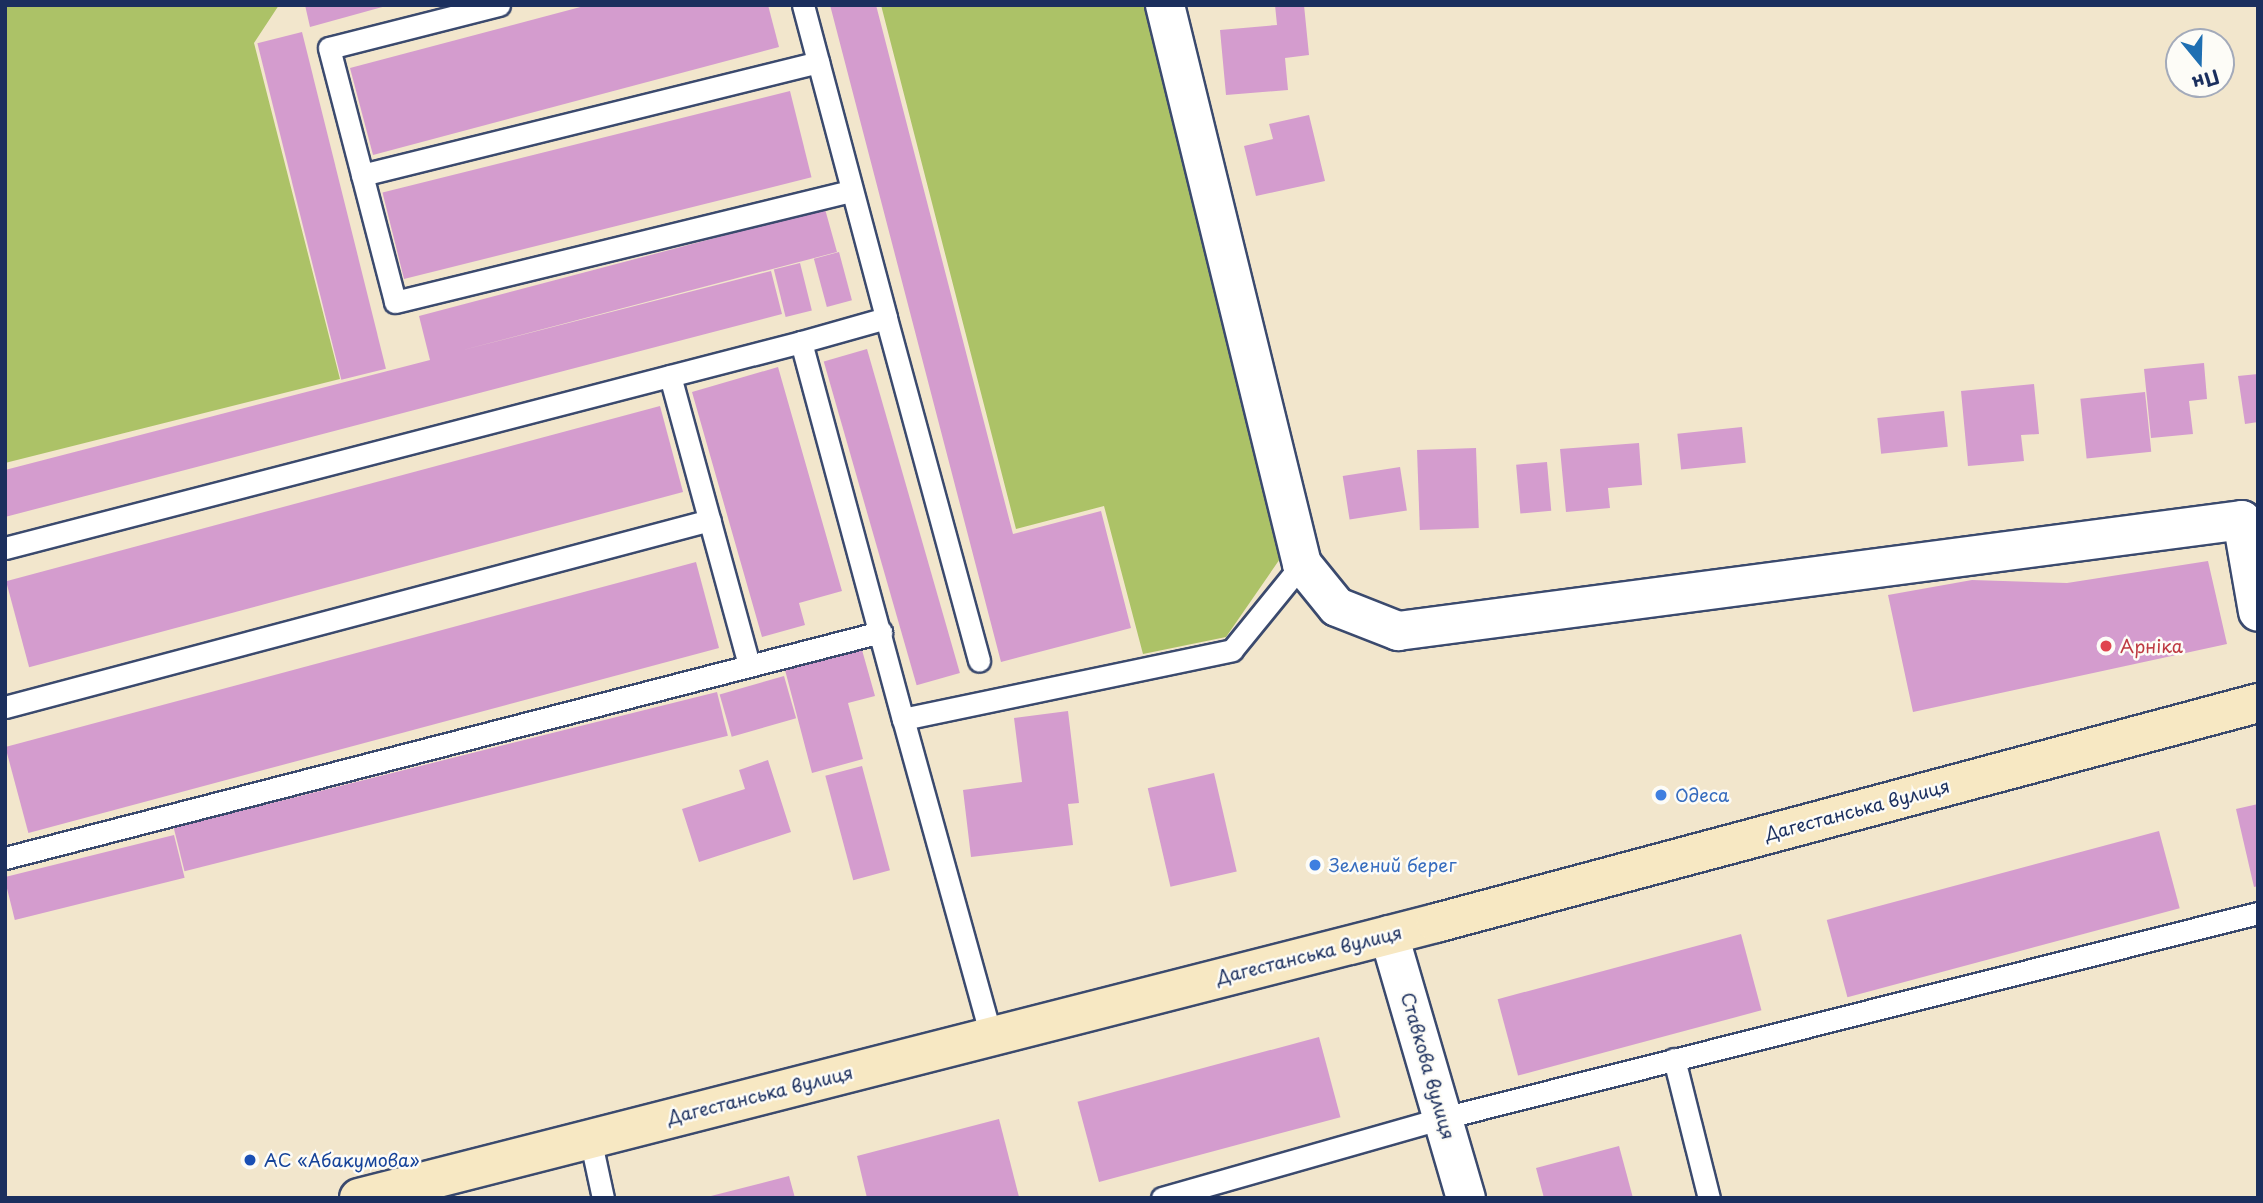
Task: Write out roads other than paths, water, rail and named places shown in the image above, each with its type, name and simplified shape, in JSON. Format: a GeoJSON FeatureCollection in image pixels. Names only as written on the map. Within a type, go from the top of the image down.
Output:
{"type":"FeatureCollection","features":[{"type":"Feature","properties":{"kind":"street"},"geometry":{"type":"LineString","coordinates":[[1166,5],[1302,564],[1337,607],[1398,631],[2242,520],[2258,612]]}},
{"type":"Feature","properties":{"kind":"street","name":"Дагестанська вулиця"},"geometry":{"type":"LineString","coordinates":[[359,1198],[1389,935],[2258,703]]}},
{"type":"Feature","properties":{"kind":"street","name":"Ставкова вулиця"},"geometry":{"type":"LineString","coordinates":[[1389,935],[1466,1198]]}},
{"type":"Feature","properties":{"kind":"lane"},"geometry":{"type":"LineString","coordinates":[[499,5],[329,48],[395,302],[852,191]]}},
{"type":"Feature","properties":{"kind":"lane"},"geometry":{"type":"LineString","coordinates":[[803,5],[979,661]]}},
{"type":"Feature","properties":{"kind":"lane"},"geometry":{"type":"LineString","coordinates":[[362,176],[818,62]]}},
{"type":"Feature","properties":{"kind":"lane"},"geometry":{"type":"LineString","coordinates":[[5,548],[886,318]]}},
{"type":"Feature","properties":{"kind":"lane"},"geometry":{"type":"LineString","coordinates":[[801,342],[991,1036]]}},
{"type":"Feature","properties":{"kind":"lane"},"geometry":{"type":"LineString","coordinates":[[670,376],[749,665]]}},
{"type":"Feature","properties":{"kind":"lane"},"geometry":{"type":"LineString","coordinates":[[5,707],[709,520]]}},
{"type":"Feature","properties":{"kind":"lane"},"geometry":{"type":"LineString","coordinates":[[903,719],[1232,650],[1302,564]]}},
{"type":"Feature","properties":{"kind":"lane"},"geometry":{"type":"LineString","coordinates":[[5,858],[881,632]]}},
{"type":"Feature","properties":{"kind":"lane"},"geometry":{"type":"LineString","coordinates":[[1162,1198],[1232,1189],[1443,1118],[2258,913]]}},
{"type":"Feature","properties":{"kind":"lane"},"geometry":{"type":"LineString","coordinates":[[1674,1059],[1709,1198]]}},
{"type":"Feature","properties":{"kind":"lane"},"geometry":{"type":"LineString","coordinates":[[590,1139],[603,1198]]}},
{"type":"Feature","properties":{"kind":"place","name":"Арніка"},"geometry":{"type":"Point","coordinates":[2106,646]}},
{"type":"Feature","properties":{"kind":"place","name":"Одеса"},"geometry":{"type":"Point","coordinates":[1661,795]}},
{"type":"Feature","properties":{"kind":"place","name":"Зелений берег"},"geometry":{"type":"Point","coordinates":[1315,865]}},
{"type":"Feature","properties":{"kind":"place","name":"АС «Абакумова»"},"geometry":{"type":"Point","coordinates":[250,1160]}}]}
